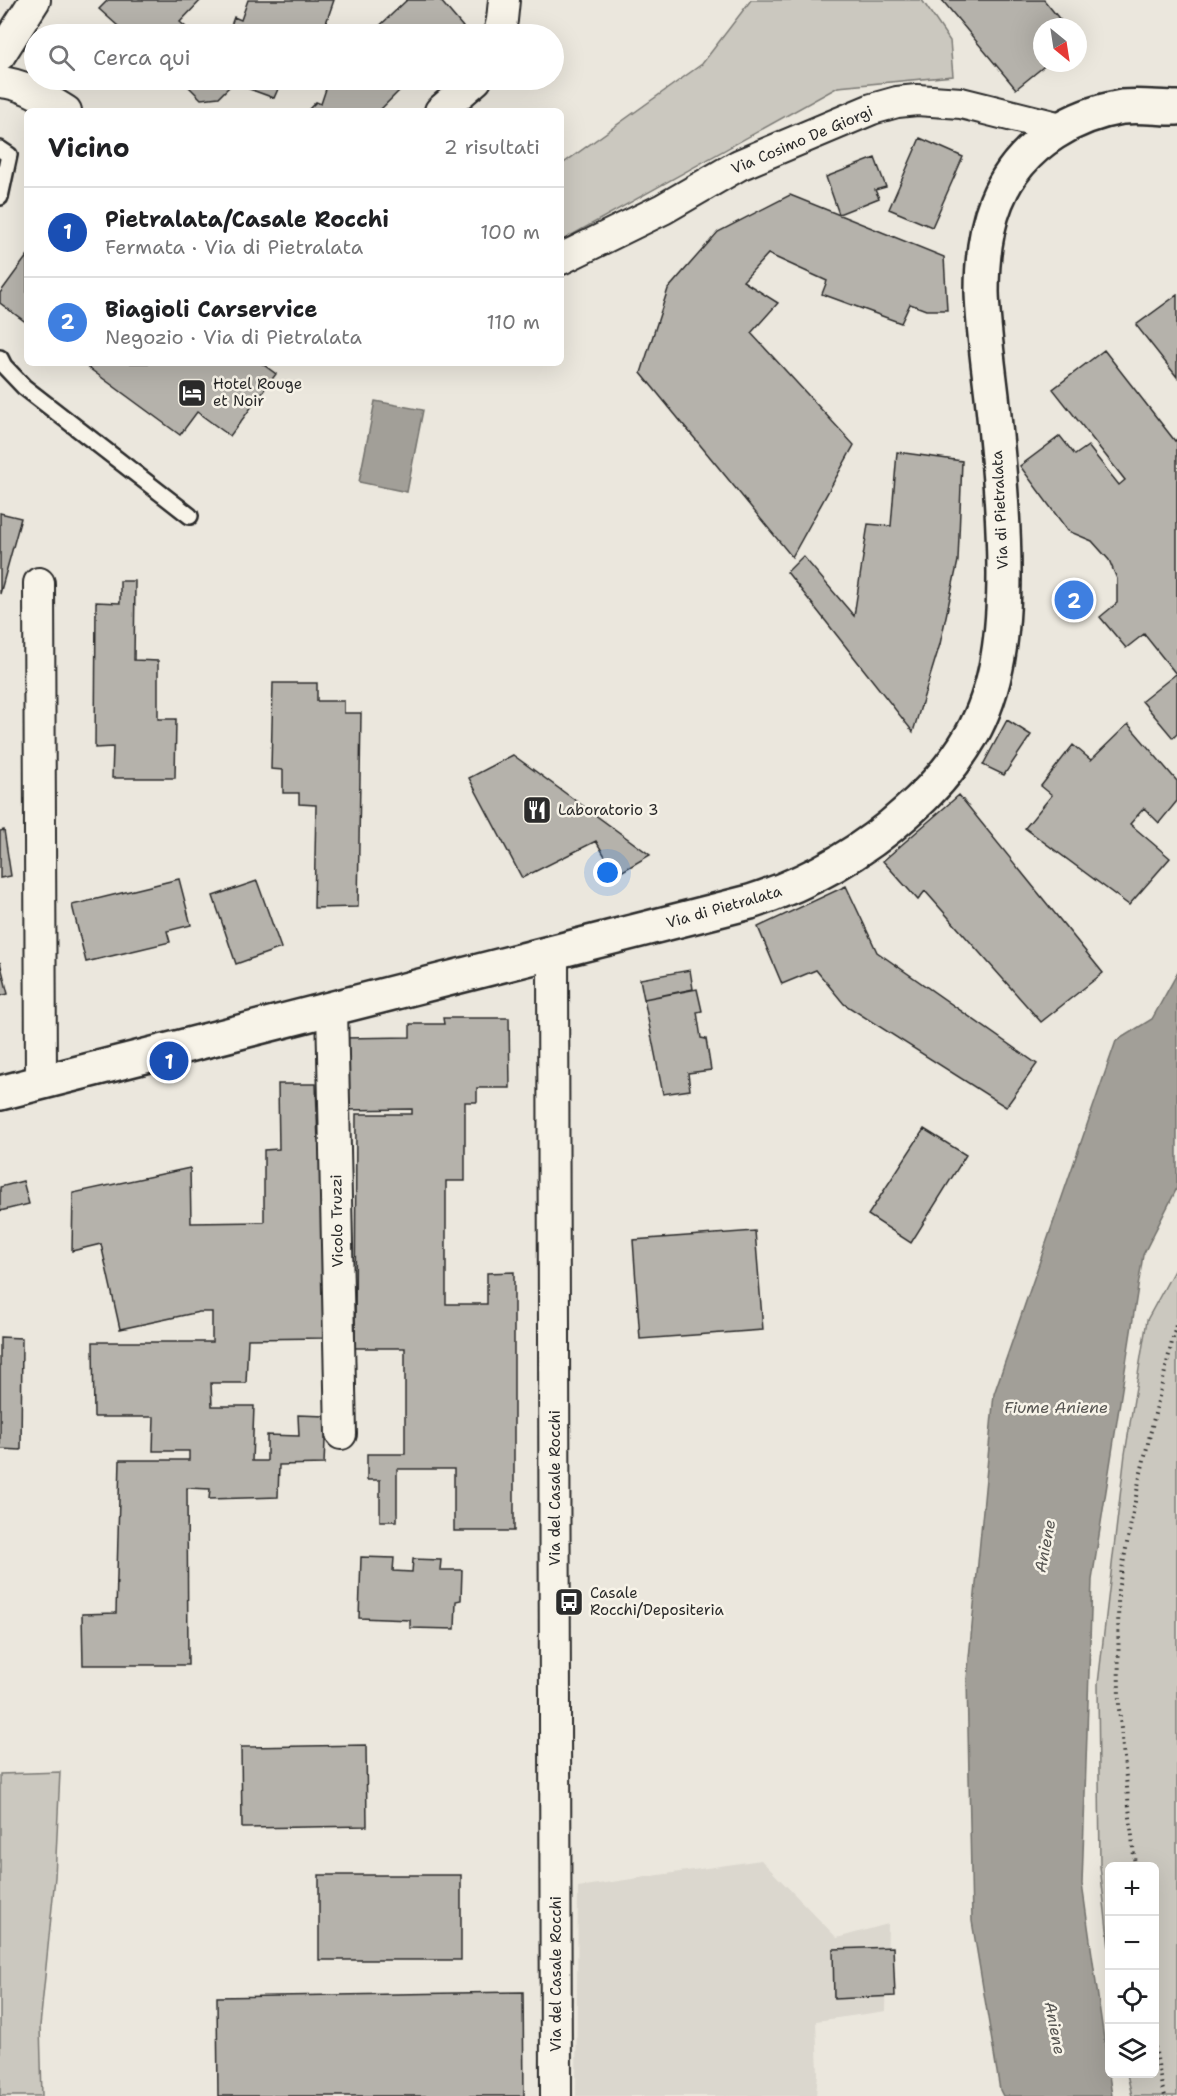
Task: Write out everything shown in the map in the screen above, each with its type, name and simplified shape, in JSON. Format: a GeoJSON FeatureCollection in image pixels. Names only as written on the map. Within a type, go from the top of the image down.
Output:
{"type":"FeatureCollection","features":[{"type":"Feature","properties":{"kind":"street"},"geometry":{"type":"LineString","coordinates":[[0,55],[35,0]]}},
{"type":"Feature","properties":{"kind":"street"},"geometry":{"type":"LineString","coordinates":[[501,24],[504,0]]}},
{"type":"Feature","properties":{"kind":"street"},"geometry":{"type":"LineString","coordinates":[[0,82],[24,87]]}},
{"type":"Feature","properties":{"kind":"street"},"geometry":{"type":"LineString","coordinates":[[32,90],[61,108]]}},
{"type":"Feature","properties":{"kind":"street"},"geometry":{"type":"LineString","coordinates":[[444,108],[465,90]]}},
{"type":"Feature","properties":{"kind":"street"},"geometry":{"type":"LineString","coordinates":[[473,108],[476,90]]}},
{"type":"Feature","properties":{"kind":"street","name":"Via Cosimo De Giorgi"},"geometry":{"type":"LineString","coordinates":[[564,258],[663,209],[739,165],[872,109],[897,102],[917,100],[961,103],[1061,128]]}},
{"type":"Feature","properties":{"kind":"street","name":"Via di Pietralata"},"geometry":{"type":"LineString","coordinates":[[0,1093],[733,907],[769,896],[810,879],[844,859],[894,824],[938,781],[972,735],[982,713],[1001,639],[1004,595],[1003,530],[982,310],[982,274],[992,218],[1005,181],[1028,152],[1061,128],[1079,119],[1110,109],[1125,107],[1177,108]]}},
{"type":"Feature","properties":{"kind":"street"},"geometry":{"type":"LineString","coordinates":[[39,583],[41,1082]]}},
{"type":"Feature","properties":{"kind":"street","name":"Via del Casale Rocchi"},"geometry":{"type":"LineString","coordinates":[[553,952],[556,2096]]}},
{"type":"Feature","properties":{"kind":"street","name":"Vicolo Truzzi"},"geometry":{"type":"LineString","coordinates":[[332,1008],[341,1434]]}},
{"type":"Feature","properties":{"kind":"lane"},"geometry":{"type":"LineString","coordinates":[[0,149],[9,154],[0,197]]}},
{"type":"Feature","properties":{"kind":"lane"},"geometry":{"type":"LineString","coordinates":[[0,358],[4,366],[24,387],[190,516]]}},
{"type":"Feature","properties":{"kind":"path"},"geometry":{"type":"LineString","coordinates":[[1135,1862],[1119,1709],[1118,1590],[1139,1481],[1177,1321]]}},
{"type":"Feature","properties":{"kind":"path"},"geometry":{"type":"LineString","coordinates":[[1159,2063],[1165,2096]]}},
{"type":"Feature","properties":{"kind":"shaded area"},"geometry":{"type":"Polygon","coordinates":[[[751,0],[922,0],[950,41],[953,76],[838,87],[564,239],[564,163],[702,64],[751,0]]]}},
{"type":"Feature","properties":{"kind":"shaded area"},"geometry":{"type":"Polygon","coordinates":[[[1177,1265],[1177,2096],[1132,2096],[1128,2078],[1159,2078],[1159,1862],[1105,1862],[1105,1912],[1100,1866],[1098,1684],[1125,1454],[1147,1320],[1177,1265]]]}},
{"type":"Feature","properties":{"kind":"shaded area"},"geometry":{"type":"Polygon","coordinates":[[[60,1772],[55,1877],[40,2026],[42,2096],[0,2096],[0,1774],[60,1772]]]}},
{"type":"Feature","properties":{"kind":"shaded area"},"geometry":{"type":"Polygon","coordinates":[[[761,1860],[837,1938],[888,1924],[886,2011],[816,2021],[818,2073],[816,2096],[576,2096],[578,1887],[761,1860]]]}},
{"type":"Feature","properties":{"kind":"water"},"geometry":{"type":"Polygon","coordinates":[[[375,401],[423,410],[407,492],[359,482],[375,401]]]}},
{"type":"Feature","properties":{"kind":"water","name":"Fiume Aniene"},"geometry":{"type":"Polygon","coordinates":[[[1177,974],[1177,1188],[1143,1255],[1092,1580],[1082,1884],[1105,2047],[1105,2078],[1109,2078],[1112,2096],[1003,2096],[1000,2090],[972,1921],[967,1679],[994,1394],[1116,1041],[1152,1019],[1177,974]]]}},
{"type":"Feature","properties":{"kind":"building"},"geometry":{"type":"Polygon","coordinates":[[[108,0],[201,0],[180,22],[182,24],[116,24],[99,9],[108,0]]]}},
{"type":"Feature","properties":{"kind":"building"},"geometry":{"type":"Polygon","coordinates":[[[248,0],[334,0],[326,24],[232,24],[234,17],[241,20],[248,0]]]}},
{"type":"Feature","properties":{"kind":"building"},"geometry":{"type":"Polygon","coordinates":[[[407,0],[440,0],[460,24],[382,24],[407,0]]]}},
{"type":"Feature","properties":{"kind":"building"},"geometry":{"type":"Polygon","coordinates":[[[942,0],[1044,0],[1059,18],[1033,18],[1033,72],[1037,72],[1016,89],[942,0]]]}},
{"type":"Feature","properties":{"kind":"building"},"geometry":{"type":"Polygon","coordinates":[[[192,90],[226,90],[219,97],[201,99],[192,90]]]}},
{"type":"Feature","properties":{"kind":"building"},"geometry":{"type":"Polygon","coordinates":[[[252,90],[278,90],[274,98],[252,90]]]}},
{"type":"Feature","properties":{"kind":"building"},"geometry":{"type":"Polygon","coordinates":[[[326,90],[400,90],[382,108],[310,108],[316,102],[321,104],[326,90]]]}},
{"type":"Feature","properties":{"kind":"building"},"geometry":{"type":"Polygon","coordinates":[[[920,138],[963,157],[932,227],[889,209],[920,138]]]}},
{"type":"Feature","properties":{"kind":"building"},"geometry":{"type":"Polygon","coordinates":[[[875,158],[886,187],[875,190],[879,198],[839,214],[826,177],[875,158]]]}},
{"type":"Feature","properties":{"kind":"building"},"geometry":{"type":"Polygon","coordinates":[[[790,195],[944,257],[947,310],[926,310],[910,304],[901,323],[822,294],[827,281],[768,254],[743,281],[778,303],[751,333],[854,445],[792,557],[641,373],[668,289],[718,232],[790,195]]]}},
{"type":"Feature","properties":{"kind":"building"},"geometry":{"type":"Polygon","coordinates":[[[24,260],[24,321],[0,303],[0,293],[24,260]]]}},
{"type":"Feature","properties":{"kind":"building"},"geometry":{"type":"Polygon","coordinates":[[[1177,295],[1177,377],[1136,325],[1177,295]]]}},
{"type":"Feature","properties":{"kind":"building"},"geometry":{"type":"Polygon","coordinates":[[[1104,350],[1175,441],[1177,439],[1177,734],[1173,738],[1142,701],[1176,674],[1144,634],[1126,648],[1100,617],[1117,603],[1117,579],[1109,560],[1092,541],[1068,531],[1020,466],[1060,436],[1075,455],[1088,446],[1119,485],[1125,480],[1053,389],[1104,350]]]}},
{"type":"Feature","properties":{"kind":"building","name":"Hotel Rouge et Noir"},"geometry":{"type":"Polygon","coordinates":[[[86,366],[265,366],[276,374],[230,436],[197,412],[180,435],[86,366]]]}},
{"type":"Feature","properties":{"kind":"building"},"geometry":{"type":"Polygon","coordinates":[[[897,452],[962,461],[958,561],[940,644],[913,732],[787,572],[803,556],[854,616],[868,524],[891,526],[897,452]]]}},
{"type":"Feature","properties":{"kind":"building"},"geometry":{"type":"Polygon","coordinates":[[[0,513],[21,518],[0,594],[0,513]]]}},
{"type":"Feature","properties":{"kind":"building"},"geometry":{"type":"Polygon","coordinates":[[[120,581],[135,581],[134,660],[158,661],[158,719],[176,719],[175,778],[112,778],[113,747],[95,748],[96,602],[120,603],[120,581]]]}},
{"type":"Feature","properties":{"kind":"building"},"geometry":{"type":"Polygon","coordinates":[[[273,683],[317,683],[317,701],[344,701],[344,713],[361,713],[358,907],[314,908],[316,805],[299,804],[299,793],[283,793],[283,770],[271,769],[273,683]]]}},
{"type":"Feature","properties":{"kind":"building"},"geometry":{"type":"Polygon","coordinates":[[[1007,720],[1031,735],[1004,775],[983,765],[1007,720]]]}},
{"type":"Feature","properties":{"kind":"building"},"geometry":{"type":"Polygon","coordinates":[[[1128,724],[1177,781],[1177,801],[1159,823],[1144,808],[1130,824],[1170,858],[1129,905],[1025,828],[1052,795],[1041,786],[1073,745],[1091,760],[1128,724]]]}},
{"type":"Feature","properties":{"kind":"building","name":"Laboratorio 3"},"geometry":{"type":"Polygon","coordinates":[[[513,755],[650,855],[616,875],[596,841],[522,878],[469,778],[513,755]]]}},
{"type":"Feature","properties":{"kind":"building"},"geometry":{"type":"Polygon","coordinates":[[[959,795],[1103,973],[1041,1022],[925,891],[918,900],[883,861],[959,795]]]}},
{"type":"Feature","properties":{"kind":"building"},"geometry":{"type":"Polygon","coordinates":[[[4,830],[11,876],[0,878],[0,831],[4,830]]]}},
{"type":"Feature","properties":{"kind":"building"},"geometry":{"type":"Polygon","coordinates":[[[179,879],[191,925],[167,931],[170,942],[86,962],[72,905],[179,879]]]}},
{"type":"Feature","properties":{"kind":"building"},"geometry":{"type":"Polygon","coordinates":[[[257,881],[281,948],[236,964],[213,896],[257,881]]]}},
{"type":"Feature","properties":{"kind":"building"},"geometry":{"type":"Polygon","coordinates":[[[846,886],[877,952],[1037,1064],[1006,1107],[844,1004],[816,970],[782,984],[758,927],[846,886]]]}},
{"type":"Feature","properties":{"kind":"building"},"geometry":{"type":"Polygon","coordinates":[[[0,962],[8,994],[0,996],[0,962]]]}},
{"type":"Feature","properties":{"kind":"building"},"geometry":{"type":"Polygon","coordinates":[[[690,970],[693,989],[644,999],[640,979],[690,970]]]}},
{"type":"Feature","properties":{"kind":"building"},"geometry":{"type":"Polygon","coordinates":[[[697,989],[702,1011],[697,1012],[701,1038],[706,1039],[711,1070],[688,1073],[690,1090],[663,1094],[644,999],[697,989]]]}},
{"type":"Feature","properties":{"kind":"building"},"geometry":{"type":"Polygon","coordinates":[[[443,1018],[509,1018],[510,1088],[477,1088],[477,1102],[465,1102],[465,1181],[446,1181],[446,1304],[487,1304],[487,1273],[514,1272],[514,1531],[454,1531],[454,1469],[397,1469],[397,1521],[380,1521],[380,1480],[367,1480],[367,1454],[405,1454],[405,1348],[355,1348],[356,1114],[412,1114],[412,1109],[343,1110],[343,1038],[410,1037],[410,1024],[444,1024],[443,1018]]]}},
{"type":"Feature","properties":{"kind":"building"},"geometry":{"type":"Polygon","coordinates":[[[278,1084],[316,1084],[318,1143],[324,1144],[325,1338],[248,1339],[246,1383],[211,1383],[212,1406],[254,1406],[252,1461],[267,1461],[267,1435],[299,1436],[298,1415],[326,1416],[324,1464],[279,1465],[278,1497],[209,1499],[210,1489],[187,1488],[188,1665],[83,1665],[82,1614],[116,1613],[120,1460],[189,1460],[189,1451],[153,1451],[154,1417],[94,1417],[93,1342],[212,1342],[212,1312],[199,1312],[120,1329],[101,1244],[72,1251],[73,1193],[190,1168],[191,1223],[264,1222],[264,1150],[279,1149],[278,1084]]]}},
{"type":"Feature","properties":{"kind":"building"},"geometry":{"type":"Polygon","coordinates":[[[924,1129],[966,1155],[911,1243],[868,1215],[924,1129]]]}},
{"type":"Feature","properties":{"kind":"building"},"geometry":{"type":"Polygon","coordinates":[[[23,1181],[29,1204],[0,1211],[0,1187],[23,1181]]]}},
{"type":"Feature","properties":{"kind":"building"},"geometry":{"type":"Polygon","coordinates":[[[755,1231],[763,1330],[640,1339],[633,1240],[755,1231]]]}},
{"type":"Feature","properties":{"kind":"building"},"geometry":{"type":"Polygon","coordinates":[[[0,1337],[22,1338],[21,1450],[0,1449],[0,1337]]]}},
{"type":"Feature","properties":{"kind":"building"},"geometry":{"type":"Polygon","coordinates":[[[361,1557],[394,1558],[393,1571],[412,1572],[413,1559],[441,1560],[440,1570],[462,1570],[461,1600],[456,1601],[455,1629],[410,1628],[410,1620],[359,1618],[361,1557]]]}},
{"type":"Feature","properties":{"kind":"building"},"geometry":{"type":"Polygon","coordinates":[[[366,1745],[367,1826],[242,1828],[241,1747],[366,1745]]]}},
{"type":"Feature","properties":{"kind":"building"},"geometry":{"type":"Polygon","coordinates":[[[319,1875],[461,1875],[461,1960],[319,1960],[319,1875]]]}},
{"type":"Feature","properties":{"kind":"building"},"geometry":{"type":"Polygon","coordinates":[[[893,1947],[895,1996],[834,1999],[833,1949],[893,1947]]]}},
{"type":"Feature","properties":{"kind":"building"},"geometry":{"type":"Polygon","coordinates":[[[523,1992],[524,2096],[218,2096],[217,1997],[523,1992]]]}},
{"type":"Feature","properties":{"kind":"place","name":"Hotel Rouge et Noir"},"geometry":{"type":"Point","coordinates":[192,393]}},
{"type":"Feature","properties":{"kind":"place","name":"Biagioli Carservice"},"geometry":{"type":"Point","coordinates":[1074,600]}},
{"type":"Feature","properties":{"kind":"place","name":"Laboratorio 3"},"geometry":{"type":"Point","coordinates":[537,810]}},
{"type":"Feature","properties":{"kind":"place","name":"Pietralata/Casale Rocchi"},"geometry":{"type":"Point","coordinates":[169,1061]}},
{"type":"Feature","properties":{"kind":"place","name":"Casale Rocchi/Depositeria"},"geometry":{"type":"Point","coordinates":[569,1602]}},
{"type":"Feature","properties":{"kind":"water label","name":"Aniene"},"geometry":{"type":"Point","coordinates":[1045,1546]}},
{"type":"Feature","properties":{"kind":"water label","name":"Aniene"},"geometry":{"type":"Point","coordinates":[1055,2028]}}]}
